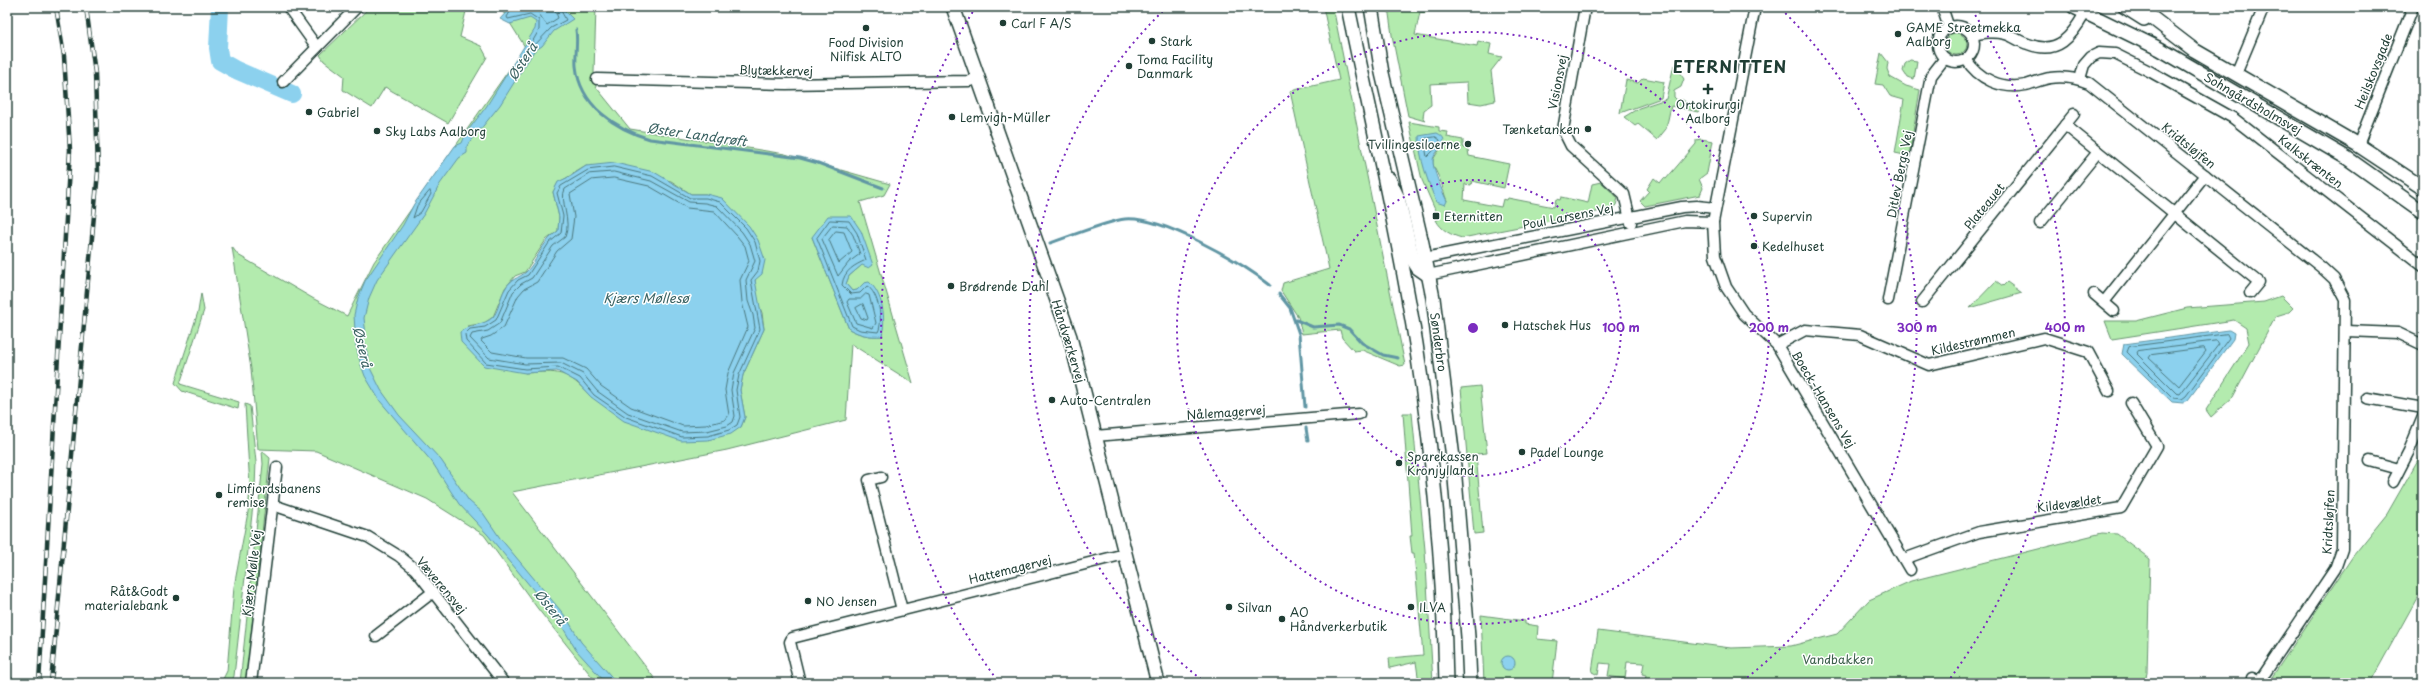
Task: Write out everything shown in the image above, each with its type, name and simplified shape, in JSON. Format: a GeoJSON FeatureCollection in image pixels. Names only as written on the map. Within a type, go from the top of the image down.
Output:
{"type":"FeatureCollection","features":[{"type":"Feature","properties":{"kind":"street"},"geometry":{"type":"LineString","coordinates":[[288,7],[316,46]]}},
{"type":"Feature","properties":{"kind":"street"},"geometry":{"type":"LineString","coordinates":[[283,82],[316,46],[357,7]]}},
{"type":"Feature","properties":{"kind":"street","name":"Håndværkervej"},"geometry":{"type":"LineString","coordinates":[[953,7],[1070,337],[1158,683]]}},
{"type":"Feature","properties":{"kind":"street","name":"Sønderbro"},"geometry":{"type":"LineString","coordinates":[[1348,7],[1405,284],[1426,417],[1440,568],[1446,681]]}},
{"type":"Feature","properties":{"kind":"street","name":"Visionsvej"},"geometry":{"type":"LineString","coordinates":[[1586,7],[1563,130],[1571,146],[1624,194],[1632,232]]}},
{"type":"Feature","properties":{"kind":"street","name":"Boeck-Hansens Vej"},"geometry":{"type":"LineString","coordinates":[[1755,7],[1715,208],[1713,222],[1715,256],[1726,287],[1744,314],[1777,345],[1910,570]]}},
{"type":"Feature","properties":{"kind":"street"},"geometry":{"type":"LineString","coordinates":[[1942,7],[1949,28]]}},
{"type":"Feature","properties":{"kind":"street"},"geometry":{"type":"LineString","coordinates":[[2125,7],[2146,20],[2164,28]]}},
{"type":"Feature","properties":{"kind":"street","name":"Sohngårdsholmsvej"},"geometry":{"type":"LineString","coordinates":[[2138,7],[2194,50],[2358,146],[2423,188]]}},
{"type":"Feature","properties":{"kind":"street"},"geometry":{"type":"LineString","coordinates":[[2236,74],[2264,7]]}},
{"type":"Feature","properties":{"kind":"street","name":"Heilskovsgade"},"geometry":{"type":"LineString","coordinates":[[2358,146],[2413,7]]}},
{"type":"Feature","properties":{"kind":"street"},"geometry":{"type":"LineString","coordinates":[[1972,35],[1992,32],[2006,34],[2036,47],[2046,48],[2060,44],[2070,37],[2083,9]]}},
{"type":"Feature","properties":{"kind":"street","name":"Sohngårdsholmsvej"},"geometry":{"type":"LineString","coordinates":[[2083,9],[2160,49],[2347,158],[2391,187],[2423,212]]}},
{"type":"Feature","properties":{"kind":"street","name":"Sønderbro"},"geometry":{"type":"LineString","coordinates":[[1370,10],[1420,261],[1428,275],[1446,392],[1468,637],[1470,683]]}},
{"type":"Feature","properties":{"kind":"street"},"geometry":{"type":"LineString","coordinates":[[1949,28],[1964,28],[1972,35],[1973,51],[1966,59],[1956,62],[1946,58],[1938,45],[1941,35],[1949,28]]}},
{"type":"Feature","properties":{"kind":"street","name":"Kalkskrænten"},"geometry":{"type":"LineString","coordinates":[[2080,79],[2084,64],[2091,57],[2106,53],[2115,54],[2158,76],[2233,118],[2423,266]]}},
{"type":"Feature","properties":{"kind":"street","name":"Ditlev Bergs Vej"},"geometry":{"type":"LineString","coordinates":[[1888,300],[1931,76],[1946,58]]}},
{"type":"Feature","properties":{"kind":"street","name":"Kridtsløjfen"},"geometry":{"type":"LineString","coordinates":[[1966,59],[1971,68],[1981,76],[2005,86],[2025,85],[2048,78],[2062,77],[2080,79],[2097,88],[2334,279],[2345,300],[2346,331],[2342,549],[2339,563],[2259,682],[2252,678]]}},
{"type":"Feature","properties":{"kind":"street","name":"Blytækkervej"},"geometry":{"type":"LineString","coordinates":[[597,79],[786,84],[954,81],[978,79]]}},
{"type":"Feature","properties":{"kind":"street","name":"Plateauet"},"geometry":{"type":"LineString","coordinates":[[1922,302],[2074,114]]}},
{"type":"Feature","properties":{"kind":"street"},"geometry":{"type":"LineString","coordinates":[[2065,125],[2259,282],[2250,293]]}},
{"type":"Feature","properties":{"kind":"street"},"geometry":{"type":"LineString","coordinates":[[2040,223],[2098,152]]}},
{"type":"Feature","properties":{"kind":"street"},"geometry":{"type":"LineString","coordinates":[[1378,153],[1398,198],[1420,261],[1405,284]]}},
{"type":"Feature","properties":{"kind":"street"},"geometry":{"type":"LineString","coordinates":[[2104,302],[2205,175]]}},
{"type":"Feature","properties":{"kind":"street"},"geometry":{"type":"LineString","coordinates":[[2391,187],[2423,209]]}},
{"type":"Feature","properties":{"kind":"street","name":"Poul Larsens Vej"},"geometry":{"type":"LineString","coordinates":[[1420,261],[1682,207],[1697,206],[1715,208]]}},
{"type":"Feature","properties":{"kind":"street"},"geometry":{"type":"LineString","coordinates":[[1428,275],[1685,221],[1713,222]]}},
{"type":"Feature","properties":{"kind":"street"},"geometry":{"type":"LineString","coordinates":[[2094,294],[2114,311]]}},
{"type":"Feature","properties":{"kind":"street","name":"Kildestrømmen"},"geometry":{"type":"LineString","coordinates":[[1777,345],[1805,330],[1860,335],[1929,364],[2044,338],[2088,352],[2109,391]]}},
{"type":"Feature","properties":{"kind":"street"},"geometry":{"type":"LineString","coordinates":[[2346,331],[2398,333],[2423,345]]}},
{"type":"Feature","properties":{"kind":"street"},"geometry":{"type":"LineString","coordinates":[[2367,398],[2423,408]]}},
{"type":"Feature","properties":{"kind":"street","name":"Kildevældet"},"geometry":{"type":"LineString","coordinates":[[1904,559],[1979,532],[2121,508],[2157,446],[2131,403]]}},
{"type":"Feature","properties":{"kind":"street","name":"Nålemagervej"},"geometry":{"type":"LineString","coordinates":[[1095,436],[1359,414]]}},
{"type":"Feature","properties":{"kind":"street"},"geometry":{"type":"LineString","coordinates":[[2392,482],[2423,417]]}},
{"type":"Feature","properties":{"kind":"street"},"geometry":{"type":"LineString","coordinates":[[2370,461],[2399,469]]}},
{"type":"Feature","properties":{"kind":"street","name":"Kjærs Mølle Vej"},"geometry":{"type":"LineString","coordinates":[[251,683],[277,467]]}},
{"type":"Feature","properties":{"kind":"street"},"geometry":{"type":"LineString","coordinates":[[881,477],[869,480],[902,610]]}},
{"type":"Feature","properties":{"kind":"street","name":"Væverensvej"},"geometry":{"type":"LineString","coordinates":[[273,505],[368,537],[399,556],[415,569],[504,683]]}},
{"type":"Feature","properties":{"kind":"street","name":"Hattemagervej"},"geometry":{"type":"LineString","coordinates":[[800,683],[790,642],[792,638],[1125,554]]}},
{"type":"Feature","properties":{"kind":"street"},"geometry":{"type":"LineString","coordinates":[[376,636],[433,592]]}},
{"type":"Feature","properties":{"kind":"green space"},"geometry":{"type":"Polygon","coordinates":[[[370,7],[467,7],[460,37],[481,46],[487,57],[448,123],[385,87],[372,108],[343,90],[344,76],[324,61],[320,55],[370,7]]]}},
{"type":"Feature","properties":{"kind":"green space"},"geometry":{"type":"Polygon","coordinates":[[[500,7],[596,7],[594,72],[596,87],[630,129],[785,154],[890,184],[884,195],[860,202],[913,383],[851,344],[846,420],[727,450],[512,492],[658,683],[597,683],[538,609],[484,535],[427,499],[316,451],[258,449],[251,369],[232,247],[238,255],[314,299],[347,316],[374,262],[525,47],[500,7]],[[586,166],[558,183],[553,192],[559,217],[558,231],[546,240],[525,272],[515,276],[505,288],[493,317],[484,323],[468,326],[525,373],[546,372],[562,374],[569,377],[583,388],[591,397],[741,427],[745,417],[740,390],[743,375],[764,329],[762,313],[757,300],[755,279],[706,194],[691,194],[671,181],[586,166]],[[812,237],[849,329],[865,335],[882,336],[864,283],[858,290],[852,291],[846,284],[849,276],[862,265],[812,237]]]}},
{"type":"Feature","properties":{"kind":"green space"},"geometry":{"type":"Polygon","coordinates":[[[1323,7],[1333,7],[1405,365],[1400,366],[1362,350],[1354,351],[1342,338],[1340,330],[1302,334],[1298,317],[1281,291],[1283,283],[1329,269],[1290,91],[1339,80],[1323,7]]]}},
{"type":"Feature","properties":{"kind":"green space"},"geometry":{"type":"Polygon","coordinates":[[[1388,7],[1426,7],[1425,13],[1420,12],[1415,35],[1477,46],[1478,41],[1491,44],[1489,54],[1502,57],[1491,71],[1495,101],[1481,104],[1468,102],[1467,82],[1430,84],[1431,105],[1424,110],[1423,118],[1425,121],[1408,116],[1388,7]]]}},
{"type":"Feature","properties":{"kind":"green space"},"geometry":{"type":"Polygon","coordinates":[[[1956,33],[1964,36],[1967,44],[1964,52],[1956,55],[1948,52],[1945,44],[1948,36],[1956,33]]]}},
{"type":"Feature","properties":{"kind":"green space"},"geometry":{"type":"Polygon","coordinates":[[[1881,53],[1888,62],[1887,69],[1890,77],[1906,86],[1920,90],[1909,156],[1895,153],[1904,100],[1890,96],[1883,85],[1875,84],[1881,53]]]}},
{"type":"Feature","properties":{"kind":"green space"},"geometry":{"type":"Polygon","coordinates":[[[1910,60],[1917,61],[1914,79],[1907,77],[1903,71],[1905,64],[1910,60]]]}},
{"type":"Feature","properties":{"kind":"green space"},"geometry":{"type":"Polygon","coordinates":[[[1674,65],[1684,79],[1681,87],[1674,91],[1674,97],[1677,100],[1683,100],[1693,108],[1700,110],[1699,112],[1671,106],[1666,129],[1657,140],[1638,124],[1635,126],[1624,117],[1639,108],[1666,99],[1674,65]]]}},
{"type":"Feature","properties":{"kind":"green space"},"geometry":{"type":"Polygon","coordinates":[[[1643,78],[1664,82],[1661,98],[1620,113],[1626,80],[1638,83],[1643,78]]]}},
{"type":"Feature","properties":{"kind":"green space"},"geometry":{"type":"Polygon","coordinates":[[[1409,122],[1439,127],[1439,131],[1448,132],[1447,137],[1463,140],[1463,147],[1468,150],[1469,156],[1509,164],[1504,188],[1472,181],[1471,185],[1465,184],[1464,200],[1501,207],[1503,199],[1507,200],[1508,198],[1554,207],[1556,199],[1560,200],[1561,197],[1588,203],[1592,184],[1601,182],[1618,198],[1616,205],[1612,209],[1462,238],[1447,232],[1438,224],[1436,220],[1439,219],[1422,180],[1409,122]],[[1419,146],[1422,156],[1447,201],[1433,166],[1435,156],[1443,146],[1419,146]]]}},
{"type":"Feature","properties":{"kind":"green space"},"geometry":{"type":"Polygon","coordinates":[[[1701,139],[1713,141],[1707,173],[1699,179],[1703,188],[1700,195],[1645,206],[1640,201],[1649,191],[1647,189],[1654,178],[1660,183],[1664,178],[1666,179],[1696,144],[1696,140],[1701,139]]]}},
{"type":"Feature","properties":{"kind":"green space"},"geometry":{"type":"Polygon","coordinates":[[[1996,281],[2003,286],[2007,282],[2022,293],[1970,308],[1996,281]]]}},
{"type":"Feature","properties":{"kind":"green space"},"geometry":{"type":"Polygon","coordinates":[[[201,293],[204,310],[180,384],[239,402],[238,409],[182,391],[175,383],[198,312],[201,293]]]}},
{"type":"Feature","properties":{"kind":"green space"},"geometry":{"type":"Polygon","coordinates":[[[2281,296],[2293,308],[2289,312],[2276,316],[2233,397],[2211,417],[2206,410],[2249,343],[2246,328],[2234,320],[2112,339],[2105,321],[2136,321],[2187,308],[2264,302],[2281,296]]]}},
{"type":"Feature","properties":{"kind":"green space"},"geometry":{"type":"Polygon","coordinates":[[[1480,386],[1487,453],[1476,454],[1483,533],[1474,534],[1461,388],[1480,386]]]}},
{"type":"Feature","properties":{"kind":"green space"},"geometry":{"type":"Polygon","coordinates":[[[245,404],[250,406],[256,462],[255,487],[234,676],[231,683],[221,683],[227,671],[234,587],[248,512],[250,488],[245,404]]]}},
{"type":"Feature","properties":{"kind":"green space"},"geometry":{"type":"Polygon","coordinates":[[[1403,413],[1412,413],[1425,550],[1433,683],[1419,683],[1416,662],[1390,668],[1389,658],[1423,655],[1414,553],[1412,553],[1410,536],[1412,536],[1403,413]]]}},
{"type":"Feature","properties":{"kind":"green space"},"geometry":{"type":"Polygon","coordinates":[[[262,451],[270,458],[246,683],[240,683],[263,464],[262,451]]]}},
{"type":"Feature","properties":{"kind":"green space"},"geometry":{"type":"Polygon","coordinates":[[[2423,451],[2423,587],[2370,683],[2268,683],[2353,556],[2387,514],[2423,451]]]}},
{"type":"Feature","properties":{"kind":"green space","name":"Vandbakken"},"geometry":{"type":"Polygon","coordinates":[[[2102,533],[2117,534],[2150,559],[2147,673],[2144,683],[1645,683],[1646,675],[1642,674],[1644,663],[1627,662],[1625,679],[1608,676],[1610,664],[1600,663],[1598,675],[1592,672],[1598,631],[1731,648],[1791,646],[1837,634],[1869,600],[1911,581],[2102,533]]]}},
{"type":"Feature","properties":{"kind":"green space"},"geometry":{"type":"Polygon","coordinates":[[[1481,615],[1525,621],[1525,624],[1538,626],[1537,639],[1557,641],[1552,683],[1484,683],[1481,615]]]}},
{"type":"Feature","properties":{"kind":"water","name":"Østerå"},"geometry":{"type":"Polygon","coordinates":[[[511,7],[561,7],[573,19],[554,31],[542,46],[534,51],[500,105],[467,146],[467,153],[459,158],[440,184],[424,214],[377,280],[369,298],[364,318],[366,335],[364,339],[370,368],[381,390],[399,415],[441,460],[469,501],[483,513],[500,538],[566,617],[581,642],[617,683],[606,683],[576,650],[559,621],[488,535],[459,504],[432,462],[380,401],[365,376],[356,346],[354,315],[358,298],[365,281],[403,225],[414,204],[455,146],[462,143],[466,133],[486,107],[535,29],[536,22],[530,18],[510,24],[500,19],[511,7]]]}},
{"type":"Feature","properties":{"kind":"water"},"geometry":{"type":"Polygon","coordinates":[[[1437,133],[1444,139],[1442,146],[1434,156],[1433,164],[1447,201],[1445,205],[1436,202],[1424,170],[1419,145],[1419,136],[1437,133]]]}},
{"type":"Feature","properties":{"kind":"water","name":"Kjærs Møllesø"},"geometry":{"type":"Polygon","coordinates":[[[615,163],[654,172],[691,194],[706,194],[722,198],[749,226],[758,240],[765,260],[762,274],[755,280],[764,329],[743,375],[740,390],[745,417],[741,427],[731,434],[708,440],[681,441],[624,421],[591,397],[577,382],[557,371],[525,373],[484,366],[461,342],[460,332],[469,327],[486,322],[493,317],[507,286],[526,272],[547,241],[558,231],[559,217],[553,192],[558,182],[571,176],[586,166],[615,163]]]}},
{"type":"Feature","properties":{"kind":"water"},"geometry":{"type":"Polygon","coordinates":[[[828,216],[851,216],[861,231],[873,265],[869,268],[862,265],[849,276],[846,284],[852,291],[857,290],[864,283],[869,282],[874,287],[878,293],[882,307],[884,322],[882,336],[865,335],[849,329],[812,237],[828,216]]]}},
{"type":"Feature","properties":{"kind":"water"},"geometry":{"type":"Polygon","coordinates":[[[2229,330],[2234,333],[2233,339],[2188,400],[2183,403],[2172,402],[2122,354],[2124,344],[2229,330]]]}},
{"type":"Feature","properties":{"kind":"water"},"geometry":{"type":"Polygon","coordinates":[[[1505,656],[1511,656],[1515,660],[1515,666],[1511,670],[1505,670],[1501,666],[1501,660],[1505,656]]]}},
{"type":"Feature","properties":{"kind":"waterway"},"geometry":{"type":"LineString","coordinates":[[220,7],[218,48],[220,61],[236,70],[292,94]]}},
{"type":"Feature","properties":{"kind":"waterway","name":"Øster Landgrøft"},"geometry":{"type":"LineString","coordinates":[[576,30],[576,66],[584,93],[602,114],[625,129],[650,139],[800,158],[818,163],[883,188]]}},
{"type":"Feature","properties":{"kind":"waterway","name":"Øster Landgrøft"},"geometry":{"type":"LineString","coordinates":[[1050,243],[1117,220],[1141,220],[1179,232],[1200,242],[1257,275],[1270,285]]}},
{"type":"Feature","properties":{"kind":"waterway","name":"Øster Landgrøft"},"geometry":{"type":"LineString","coordinates":[[1279,294],[1290,308],[1299,334],[1305,407]]}},
{"type":"Feature","properties":{"kind":"waterway"},"geometry":{"type":"LineString","coordinates":[[1296,320],[1313,327],[1339,325],[1349,329],[1362,343],[1383,355],[1398,358]]}},
{"type":"Feature","properties":{"kind":"waterway","name":"Øster Landgrøft"},"geometry":{"type":"LineString","coordinates":[[1306,428],[1308,441]]}},
{"type":"Feature","properties":{"kind":"railway"},"geometry":{"type":"LineString","coordinates":[[39,683],[70,150],[64,56],[56,7]]}},
{"type":"Feature","properties":{"kind":"railway"},"geometry":{"type":"LineString","coordinates":[[51,683],[98,172],[95,73],[86,7]]}},
{"type":"Feature","properties":{"kind":"place","name":"Carl F A/S"},"geometry":{"type":"Point","coordinates":[1003,23]}},
{"type":"Feature","properties":{"kind":"place","name":"Food Division Nilfisk ALTO"},"geometry":{"type":"Point","coordinates":[866,28]}},
{"type":"Feature","properties":{"kind":"place","name":"GAME Streetmekka Aalborg"},"geometry":{"type":"Point","coordinates":[1898,34]}},
{"type":"Feature","properties":{"kind":"place","name":"Stark"},"geometry":{"type":"Point","coordinates":[1152,41]}},
{"type":"Feature","properties":{"kind":"place","name":"Toma Facility Danmark"},"geometry":{"type":"Point","coordinates":[1129,66]}},
{"type":"Feature","properties":{"kind":"place","name":"Ortokirurgi Aalborg"},"geometry":{"type":"Point","coordinates":[1708,89]}},
{"type":"Feature","properties":{"kind":"place","name":"Gabriel"},"geometry":{"type":"Point","coordinates":[309,112]}},
{"type":"Feature","properties":{"kind":"place","name":"Lemvigh-Müller"},"geometry":{"type":"Point","coordinates":[952,117]}},
{"type":"Feature","properties":{"kind":"place","name":"Tænketanken"},"geometry":{"type":"Point","coordinates":[1588,129]}},
{"type":"Feature","properties":{"kind":"place","name":"Sky Labs Aalborg"},"geometry":{"type":"Point","coordinates":[377,131]}},
{"type":"Feature","properties":{"kind":"place","name":"Tvillingesiloerne"},"geometry":{"type":"Point","coordinates":[1468,144]}},
{"type":"Feature","properties":{"kind":"place","name":"Eternitten"},"geometry":{"type":"Point","coordinates":[1436,216]}},
{"type":"Feature","properties":{"kind":"place","name":"Supervin"},"geometry":{"type":"Point","coordinates":[1754,216]}},
{"type":"Feature","properties":{"kind":"place","name":"Kedelhuset"},"geometry":{"type":"Point","coordinates":[1754,246]}},
{"type":"Feature","properties":{"kind":"place","name":"Brødrende Dahl"},"geometry":{"type":"Point","coordinates":[951,286]}},
{"type":"Feature","properties":{"kind":"place","name":"Hatschek Hus"},"geometry":{"type":"Point","coordinates":[1505,325]}},
{"type":"Feature","properties":{"kind":"place","name":"Auto-Centralen"},"geometry":{"type":"Point","coordinates":[1052,400]}},
{"type":"Feature","properties":{"kind":"place","name":"Padel Lounge"},"geometry":{"type":"Point","coordinates":[1522,452]}},
{"type":"Feature","properties":{"kind":"place","name":"Sparekassen Kronjylland"},"geometry":{"type":"Point","coordinates":[1399,463]}},
{"type":"Feature","properties":{"kind":"place","name":"Limfjordsbanens remise"},"geometry":{"type":"Point","coordinates":[219,495]}},
{"type":"Feature","properties":{"kind":"place","name":"Råt&Godt materialebank"},"geometry":{"type":"Point","coordinates":[176,598]}},
{"type":"Feature","properties":{"kind":"place","name":"NO Jensen"},"geometry":{"type":"Point","coordinates":[808,601]}},
{"type":"Feature","properties":{"kind":"place","name":"Silvan"},"geometry":{"type":"Point","coordinates":[1229,607]}},
{"type":"Feature","properties":{"kind":"place","name":"ILVA"},"geometry":{"type":"Point","coordinates":[1411,607]}},
{"type":"Feature","properties":{"kind":"place","name":"AO Håndverkerbutik"},"geometry":{"type":"Point","coordinates":[1282,619]}},
{"type":"Feature","properties":{"kind":"district","name":"ETERNITTEN"},"geometry":{"type":"Point","coordinates":[1730,66]}}]}
